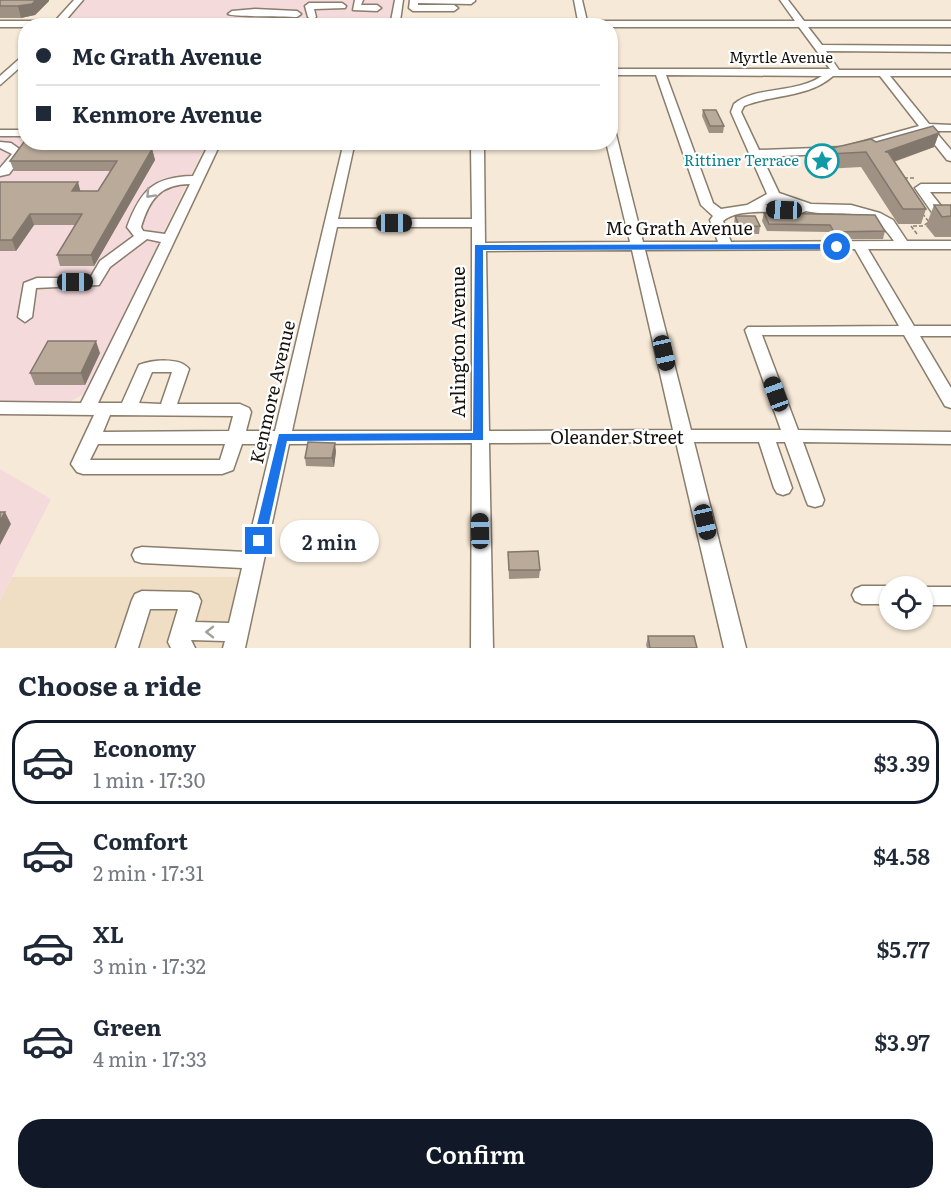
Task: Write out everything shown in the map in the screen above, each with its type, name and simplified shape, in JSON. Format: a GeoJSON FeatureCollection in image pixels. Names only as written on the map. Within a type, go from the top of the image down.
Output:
{"type":"FeatureCollection","features":[{"type":"Feature","properties":{"kind":"street"},"geometry":{"type":"LineString","coordinates":[[63,18],[80,0]]}},
{"type":"Feature","properties":{"kind":"street"},"geometry":{"type":"LineString","coordinates":[[358,0],[356,8],[378,4]]}},
{"type":"Feature","properties":{"kind":"street"},"geometry":{"type":"LineString","coordinates":[[412,8],[414,0],[471,1]]}},
{"type":"Feature","properties":{"kind":"street"},"geometry":{"type":"LineString","coordinates":[[578,0],[582,18]]}},
{"type":"Feature","properties":{"kind":"street"},"geometry":{"type":"LineString","coordinates":[[784,0],[835,69],[815,85],[798,92],[748,100],[739,104],[736,112],[774,195],[810,208]]}},
{"type":"Feature","properties":{"kind":"street"},"geometry":{"type":"LineString","coordinates":[[215,18],[255,12],[280,12],[312,17],[310,3],[342,6]]}},
{"type":"Feature","properties":{"kind":"street"},"geometry":{"type":"LineString","coordinates":[[399,4],[412,8],[454,8]]}},
{"type":"Feature","properties":{"kind":"street"},"geometry":{"type":"LineString","coordinates":[[425,18],[426,8]]}},
{"type":"Feature","properties":{"kind":"street"},"geometry":{"type":"LineString","coordinates":[[0,24],[18,24]]}},
{"type":"Feature","properties":{"kind":"street"},"geometry":{"type":"LineString","coordinates":[[618,24],[951,24]]}},
{"type":"Feature","properties":{"kind":"street"},"geometry":{"type":"LineString","coordinates":[[819,48],[951,49]]}},
{"type":"Feature","properties":{"kind":"street"},"geometry":{"type":"LineString","coordinates":[[0,82],[5,71],[18,62]]}},
{"type":"Feature","properties":{"kind":"street","name":"Myrtle Avenue"},"geometry":{"type":"LineString","coordinates":[[618,72],[951,73]]}},
{"type":"Feature","properties":{"kind":"street"},"geometry":{"type":"LineString","coordinates":[[660,72],[707,205],[721,215]]}},
{"type":"Feature","properties":{"kind":"street"},"geometry":{"type":"LineString","coordinates":[[883,73],[951,158]]}},
{"type":"Feature","properties":{"kind":"street"},"geometry":{"type":"LineString","coordinates":[[756,154],[843,150],[927,127],[951,128]]}},
{"type":"Feature","properties":{"kind":"street"},"geometry":{"type":"LineString","coordinates":[[0,136],[18,134]]}},
{"type":"Feature","properties":{"kind":"street"},"geometry":{"type":"LineString","coordinates":[[0,136],[19,153],[5,171],[0,172]]}},
{"type":"Feature","properties":{"kind":"street"},"geometry":{"type":"LineString","coordinates":[[0,408],[95,410],[240,410],[243,412],[227,465],[222,467],[83,467],[80,464],[91,438],[95,410],[168,239],[212,150]]}},
{"type":"Feature","properties":{"kind":"street","name":"Kenmore Avenue"},"geometry":{"type":"LineString","coordinates":[[236,640],[348,150]]}},
{"type":"Feature","properties":{"kind":"street","name":"Arlington Avenue"},"geometry":{"type":"LineString","coordinates":[[478,150],[482,648]]}},
{"type":"Feature","properties":{"kind":"street"},"geometry":{"type":"LineString","coordinates":[[614,150],[735,648]]}},
{"type":"Feature","properties":{"kind":"street"},"geometry":{"type":"LineString","coordinates":[[0,159],[15,159]]}},
{"type":"Feature","properties":{"kind":"street"},"geometry":{"type":"LineString","coordinates":[[168,239],[144,236],[139,234],[134,227],[146,196],[154,188],[165,183],[197,180]]}},
{"type":"Feature","properties":{"kind":"street"},"geometry":{"type":"LineString","coordinates":[[951,188],[921,188],[941,215],[951,215]]}},
{"type":"Feature","properties":{"kind":"street"},"geometry":{"type":"LineString","coordinates":[[750,208],[774,195]]}},
{"type":"Feature","properties":{"kind":"street"},"geometry":{"type":"LineString","coordinates":[[726,246],[716,220],[725,212],[750,208],[851,209],[875,216],[888,223],[903,246]]}},
{"type":"Feature","properties":{"kind":"street"},"geometry":{"type":"LineString","coordinates":[[331,224],[478,223]]}},
{"type":"Feature","properties":{"kind":"street"},"geometry":{"type":"LineString","coordinates":[[25,317],[29,286],[37,282],[94,282],[105,264],[144,236]]}},
{"type":"Feature","properties":{"kind":"street","name":"Mc Grath Avenue"},"geometry":{"type":"LineString","coordinates":[[478,247],[951,245]]}},
{"type":"Feature","properties":{"kind":"street"},"geometry":{"type":"LineString","coordinates":[[860,247],[951,402]]}},
{"type":"Feature","properties":{"kind":"street"},"geometry":{"type":"LineString","coordinates":[[815,500],[753,330],[951,331]]}},
{"type":"Feature","properties":{"kind":"street"},"geometry":{"type":"LineString","coordinates":[[128,410],[145,369],[178,367],[182,369],[167,410]]}},
{"type":"Feature","properties":{"kind":"street","name":"Oleander Street"},"geometry":{"type":"LineString","coordinates":[[91,438],[791,436],[951,438]]}},
{"type":"Feature","properties":{"kind":"street"},"geometry":{"type":"LineString","coordinates":[[766,437],[783,488]]}},
{"type":"Feature","properties":{"kind":"street"},"geometry":{"type":"LineString","coordinates":[[142,555],[205,556],[254,561]]}},
{"type":"Feature","properties":{"kind":"street"},"geometry":{"type":"LineString","coordinates":[[862,595],[879,596]]}},
{"type":"Feature","properties":{"kind":"street"},"geometry":{"type":"LineString","coordinates":[[933,596],[951,596]]}},
{"type":"Feature","properties":{"kind":"street"},"geometry":{"type":"LineString","coordinates":[[127,648],[142,600],[190,601],[183,640],[236,640]]}},
{"type":"Feature","properties":{"kind":"path"},"geometry":{"type":"LineString","coordinates":[[924,225],[929,233]]}},
{"type":"Feature","properties":{"kind":"shaded area"},"geometry":{"type":"Polygon","coordinates":[[[79,0],[394,0],[390,18],[63,18],[79,0]]]}},
{"type":"Feature","properties":{"kind":"shaded area"},"geometry":{"type":"Polygon","coordinates":[[[0,137],[18,137],[18,150],[203,150],[87,392],[68,403],[0,404],[0,137]]]}},
{"type":"Feature","properties":{"kind":"shaded area"},"geometry":{"type":"Polygon","coordinates":[[[0,469],[51,499],[0,600],[0,469]]]}},
{"type":"Feature","properties":{"kind":"shaded area"},"geometry":{"type":"Polygon","coordinates":[[[12,577],[244,577],[225,648],[0,648],[0,600],[12,577]]]}},
{"type":"Feature","properties":{"kind":"building"},"geometry":{"type":"Polygon","coordinates":[[[0,0],[36,0],[32,4],[0,6],[0,0]]]}},
{"type":"Feature","properties":{"kind":"building"},"geometry":{"type":"Polygon","coordinates":[[[703,110],[716,110],[724,126],[710,126],[703,110]]]}},
{"type":"Feature","properties":{"kind":"building"},"geometry":{"type":"Polygon","coordinates":[[[933,126],[939,133],[885,152],[888,152],[926,209],[903,209],[866,152],[829,154],[828,149],[871,139],[876,142],[933,126]]]}},
{"type":"Feature","properties":{"kind":"building"},"geometry":{"type":"Polygon","coordinates":[[[18,150],[151,150],[91,255],[57,255],[82,214],[30,214],[12,240],[0,240],[0,182],[78,182],[72,191],[98,191],[117,161],[10,161],[18,150]]]}},
{"type":"Feature","properties":{"kind":"building"},"geometry":{"type":"Polygon","coordinates":[[[934,205],[951,205],[951,216],[942,217],[934,205]]]}},
{"type":"Feature","properties":{"kind":"building"},"geometry":{"type":"Polygon","coordinates":[[[764,213],[875,215],[885,231],[834,232],[830,225],[769,224],[764,213]]]}},
{"type":"Feature","properties":{"kind":"building"},"geometry":{"type":"Polygon","coordinates":[[[735,216],[755,216],[760,226],[740,227],[735,216]]]}},
{"type":"Feature","properties":{"kind":"building"},"geometry":{"type":"Polygon","coordinates":[[[48,341],[96,341],[81,373],[30,373],[48,341]]]}},
{"type":"Feature","properties":{"kind":"building"},"geometry":{"type":"Polygon","coordinates":[[[308,442],[335,443],[332,458],[305,458],[308,442]]]}},
{"type":"Feature","properties":{"kind":"building"},"geometry":{"type":"Polygon","coordinates":[[[538,551],[540,570],[509,570],[508,552],[538,551]]]}},
{"type":"Feature","properties":{"kind":"building"},"geometry":{"type":"Polygon","coordinates":[[[648,636],[694,636],[697,648],[650,648],[648,636]]]}},
{"type":"Feature","properties":{"kind":"place","name":"Rittiner Terrace"},"geometry":{"type":"Point","coordinates":[822,161]}},
{"type":"Feature","properties":{"kind":"route"},"geometry":{"type":"LineString","coordinates":[[259,541],[283,437],[479,437],[478,247],[837,247]]}}]}
